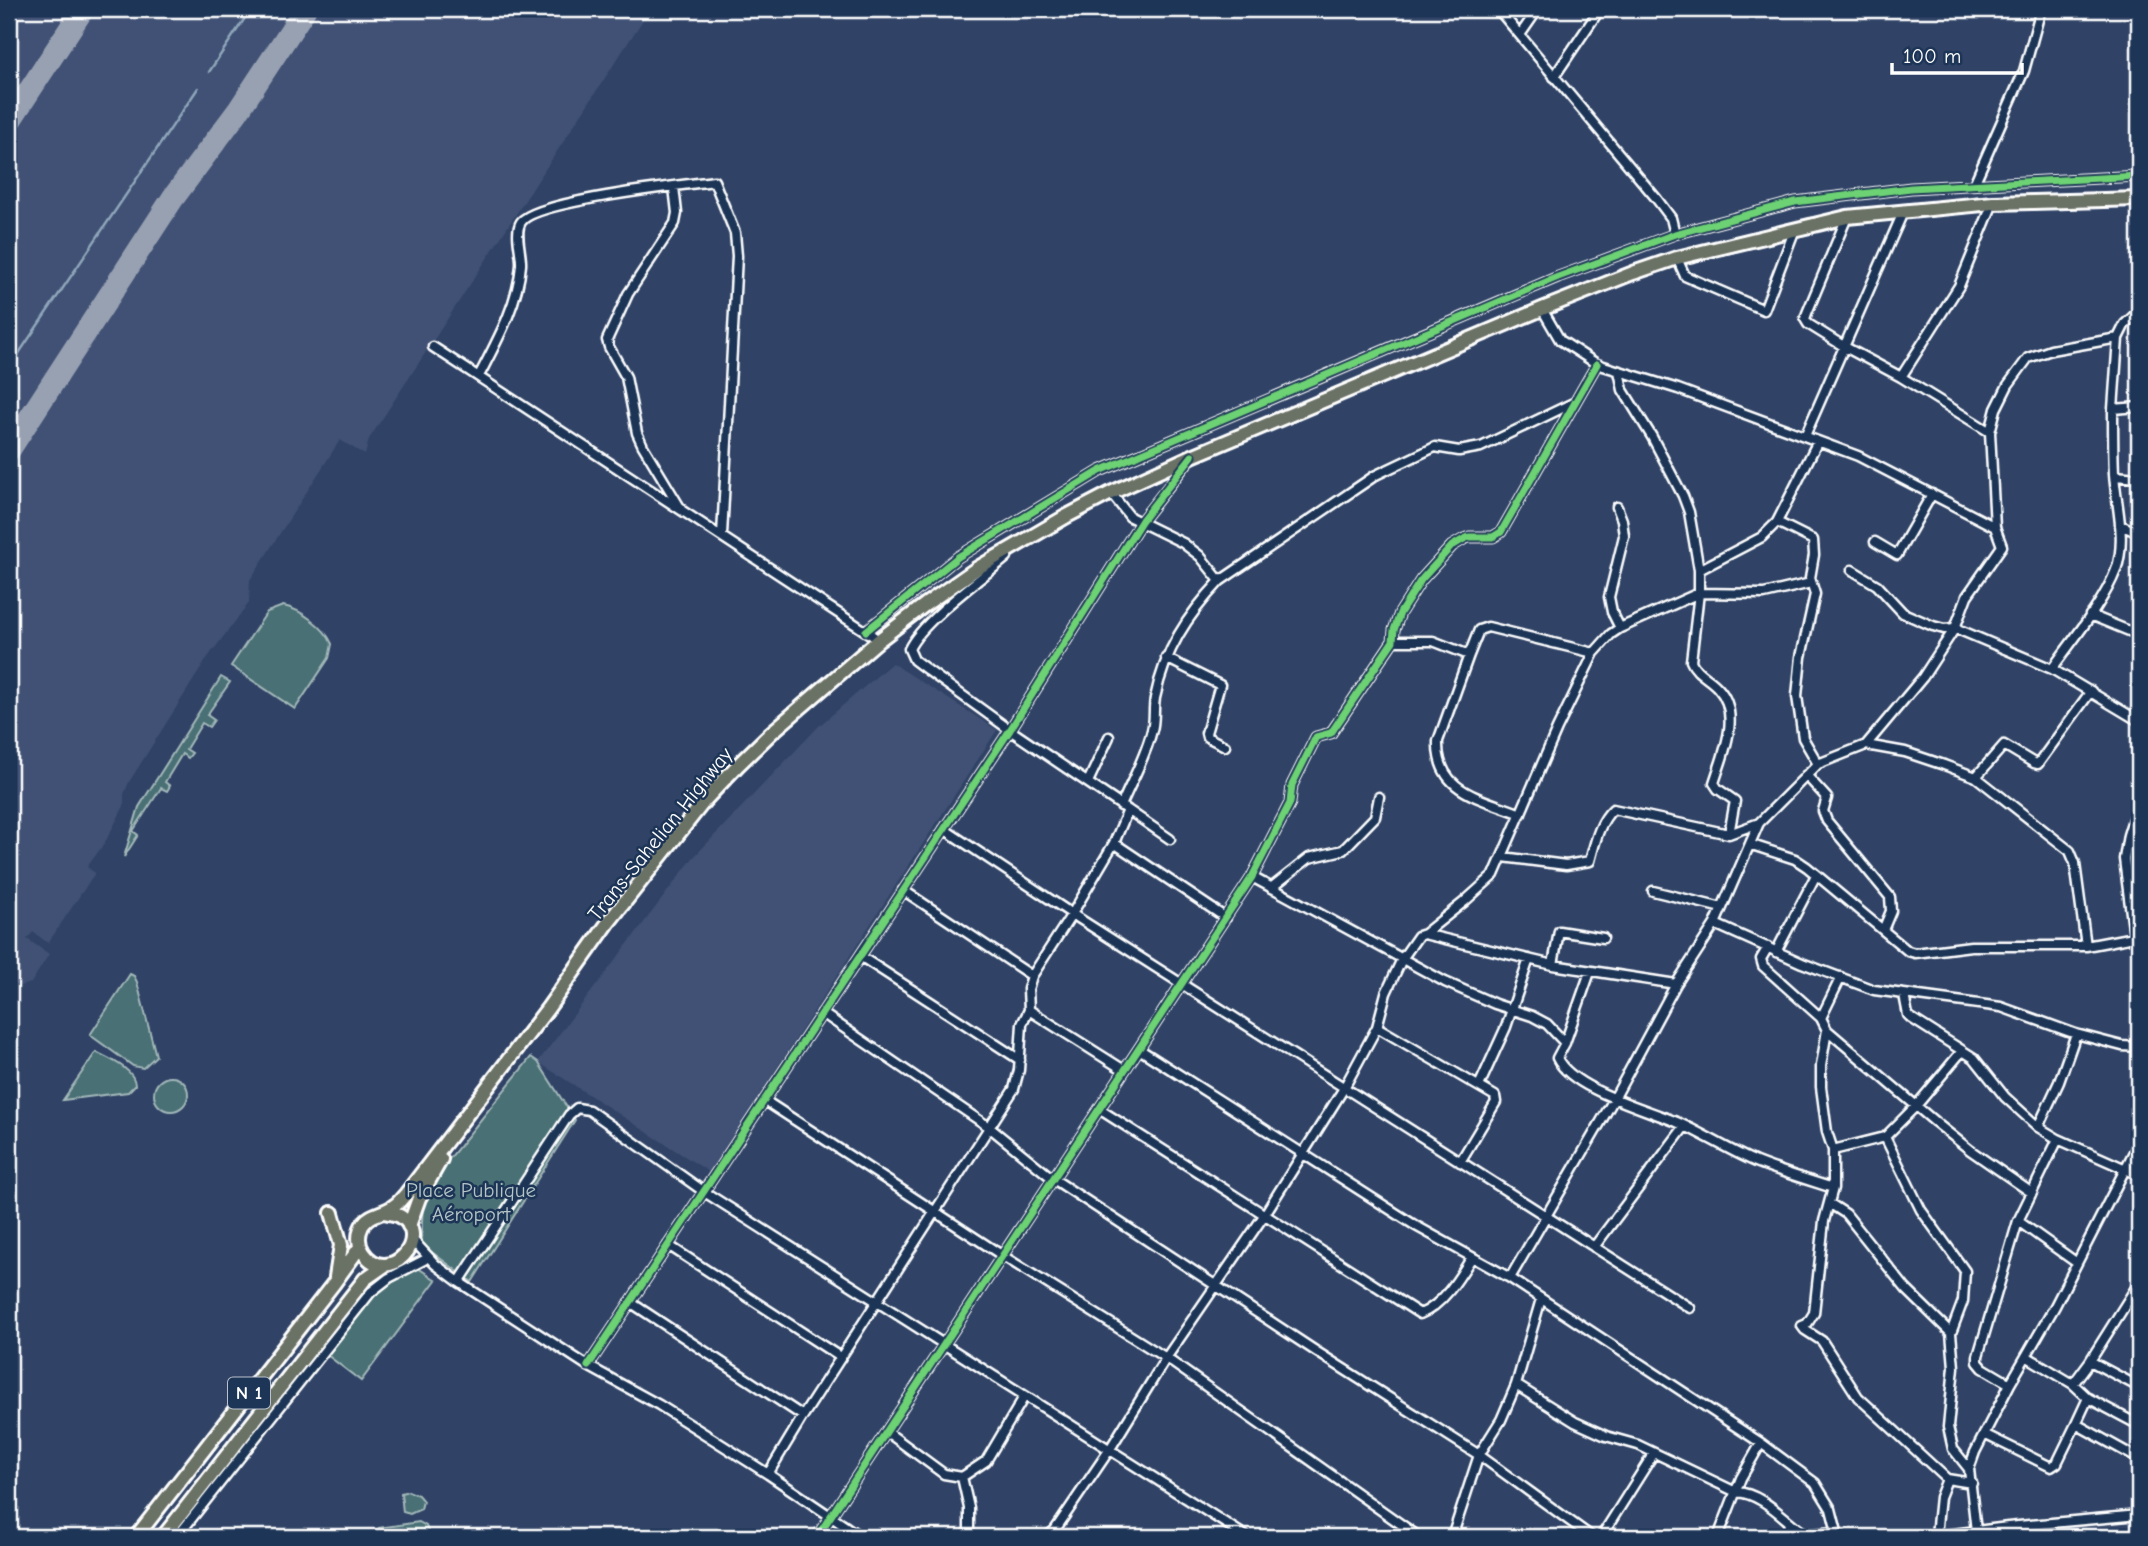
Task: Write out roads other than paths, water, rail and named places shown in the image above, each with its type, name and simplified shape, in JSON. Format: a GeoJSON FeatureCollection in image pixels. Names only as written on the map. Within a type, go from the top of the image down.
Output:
{"type":"FeatureCollection","features":[{"type":"Feature","properties":{"kind":"highway","name":"Trans-Sahelian Highway"},"geometry":{"type":"LineString","coordinates":[[384,1212],[396,1205],[464,1119],[608,923],[705,800],[771,733],[879,640],[976,569],[1026,540],[1111,493],[1192,456],[1542,309],[1677,258],[1847,217],[1993,203],[2139,198]]}},
{"type":"Feature","properties":{"kind":"highway","name":"Trans-Sahelian Highway"},"geometry":{"type":"LineString","coordinates":[[409,1226],[419,1198],[464,1119]]}},
{"type":"Feature","properties":{"kind":"highway"},"geometry":{"type":"LineString","coordinates":[[384,1212],[400,1216],[409,1226],[412,1239],[408,1252],[392,1263],[376,1263],[367,1258],[360,1247],[359,1238],[364,1222],[370,1216],[384,1212]]}},
{"type":"Feature","properties":{"kind":"highway"},"geometry":{"type":"LineString","coordinates":[[332,1213],[341,1245],[340,1265],[334,1283]]}},
{"type":"Feature","properties":{"kind":"highway","name":"N 1"},"geometry":{"type":"LineString","coordinates":[[136,1537],[360,1247]]}},
{"type":"Feature","properties":{"kind":"highway","name":"N 1"},"geometry":{"type":"LineString","coordinates":[[163,1537],[365,1279],[392,1263]]}},
{"type":"Feature","properties":{"kind":"street"},"geometry":{"type":"LineString","coordinates":[[1498,9],[1656,198],[1671,218],[1675,234]]}},
{"type":"Feature","properties":{"kind":"street"},"geometry":{"type":"LineString","coordinates":[[1520,35],[1538,9]]}},
{"type":"Feature","properties":{"kind":"street"},"geometry":{"type":"LineString","coordinates":[[1554,77],[1600,9]]}},
{"type":"Feature","properties":{"kind":"street"},"geometry":{"type":"LineString","coordinates":[[1974,184],[2024,71],[2041,9]]}},
{"type":"Feature","properties":{"kind":"street"},"geometry":{"type":"LineString","coordinates":[[866,631],[958,557],[1100,471],[1558,276],[1675,234],[1795,202],[1911,188],[2139,176]]}},
{"type":"Feature","properties":{"kind":"street"},"geometry":{"type":"LineString","coordinates":[[479,376],[502,331],[512,304],[521,265],[519,230],[521,222],[528,216],[583,200],[714,181],[735,233],[737,256],[722,535]]}},
{"type":"Feature","properties":{"kind":"street"},"geometry":{"type":"LineString","coordinates":[[674,187],[677,214],[675,223],[628,294],[607,340],[626,377],[637,433],[683,512]]}},
{"type":"Feature","properties":{"kind":"street"},"geometry":{"type":"LineString","coordinates":[[1901,377],[1959,286],[1993,203]]}},
{"type":"Feature","properties":{"kind":"street"},"geometry":{"type":"LineString","coordinates":[[1805,436],[1904,210]]}},
{"type":"Feature","properties":{"kind":"street"},"geometry":{"type":"LineString","coordinates":[[1847,217],[1805,319],[1813,328],[1844,347],[1901,377],[1990,432]]}},
{"type":"Feature","properties":{"kind":"street"},"geometry":{"type":"LineString","coordinates":[[1677,258],[1685,276],[1764,310],[1796,229]]}},
{"type":"Feature","properties":{"kind":"street"},"geometry":{"type":"LineString","coordinates":[[1542,309],[1560,340],[1597,364],[1678,389],[1858,456],[1995,527]]}},
{"type":"Feature","properties":{"kind":"street"},"geometry":{"type":"LineString","coordinates":[[2052,669],[2090,615],[2115,571],[2120,554],[2113,409],[2118,338],[2125,324],[2139,311]]}},
{"type":"Feature","properties":{"kind":"street"},"geometry":{"type":"LineString","coordinates":[[1503,857],[1566,865],[1590,861],[1599,831],[1607,815],[1614,809],[1729,834],[1759,823],[1818,764],[1866,745],[1923,677],[1955,628],[1967,596],[2002,546],[1995,527],[1990,432],[1996,409],[2008,385],[2028,358],[2051,350],[2118,338]]}},
{"type":"Feature","properties":{"kind":"street"},"geometry":{"type":"LineString","coordinates":[[433,346],[879,640]]}},
{"type":"Feature","properties":{"kind":"street"},"geometry":{"type":"LineString","coordinates":[[817,1537],[1252,877],[1290,803],[1292,785],[1311,744],[1316,737],[1329,735],[1334,730],[1393,640],[1396,623],[1421,580],[1452,546],[1469,537],[1493,537],[1501,532],[1597,364]]}},
{"type":"Feature","properties":{"kind":"street"},"geometry":{"type":"LineString","coordinates":[[1619,371],[1623,390],[1683,496],[1689,512],[1699,570],[1691,661],[1694,669],[1717,686],[1725,696],[1730,711],[1730,728],[1714,783],[1735,801],[1729,834]]}},
{"type":"Feature","properties":{"kind":"street"},"geometry":{"type":"LineString","coordinates":[[1124,1070],[1029,1010],[1028,989],[1032,976],[1114,843],[1152,730],[1155,700],[1174,639],[1202,600],[1220,582],[1376,475],[1435,447],[1460,451],[1481,447],[1576,401]]}},
{"type":"Feature","properties":{"kind":"street"},"geometry":{"type":"LineString","coordinates":[[2113,409],[2139,407]]}},
{"type":"Feature","properties":{"kind":"street"},"geometry":{"type":"LineString","coordinates":[[1699,570],[1762,537],[1777,522],[1818,442]]}},
{"type":"Feature","properties":{"kind":"street"},"geometry":{"type":"LineString","coordinates":[[588,1366],[1010,730],[1142,520],[1192,456]]}},
{"type":"Feature","properties":{"kind":"street"},"geometry":{"type":"LineString","coordinates":[[2115,476],[2139,478]]}},
{"type":"Feature","properties":{"kind":"street"},"geometry":{"type":"LineString","coordinates":[[1111,493],[1128,515],[1142,520],[1200,556],[1220,582]]}},
{"type":"Feature","properties":{"kind":"street"},"geometry":{"type":"LineString","coordinates":[[1875,542],[1897,555],[1932,494]]}},
{"type":"Feature","properties":{"kind":"street"},"geometry":{"type":"LineString","coordinates":[[1617,507],[1624,537],[1609,597],[1612,612],[1620,628]]}},
{"type":"Feature","properties":{"kind":"street"},"geometry":{"type":"LineString","coordinates":[[1777,522],[1813,540],[1811,583],[1815,594],[1801,657],[1797,696],[1803,738],[1818,764]]}},
{"type":"Feature","properties":{"kind":"street"},"geometry":{"type":"LineString","coordinates":[[2120,525],[2139,533]]}},
{"type":"Feature","properties":{"kind":"street"},"geometry":{"type":"LineString","coordinates":[[1026,540],[933,620],[915,637],[909,649],[918,664],[1170,839]]}},
{"type":"Feature","properties":{"kind":"street"},"geometry":{"type":"LineString","coordinates":[[1852,570],[1877,585],[1903,613],[1944,629],[1955,628],[2052,669],[2139,721]]}},
{"type":"Feature","properties":{"kind":"street"},"geometry":{"type":"LineString","coordinates":[[1047,1537],[1055,1530],[1110,1449],[1166,1359],[1265,1214],[1344,1088],[1377,1027],[1386,993],[1402,959],[1418,936],[1488,882],[1503,857],[1557,729],[1594,653],[1620,628],[1699,593],[1764,594],[1811,583]]}},
{"type":"Feature","properties":{"kind":"street"},"geometry":{"type":"LineString","coordinates":[[2090,615],[2139,635]]}},
{"type":"Feature","properties":{"kind":"street"},"geometry":{"type":"LineString","coordinates":[[1521,814],[1467,793],[1450,782],[1442,772],[1438,755],[1438,741],[1479,630],[1488,626],[1594,653]]}},
{"type":"Feature","properties":{"kind":"street"},"geometry":{"type":"LineString","coordinates":[[1393,640],[1433,641],[1469,655]]}},
{"type":"Feature","properties":{"kind":"street"},"geometry":{"type":"LineString","coordinates":[[1166,658],[1220,685],[1206,733],[1207,737],[1225,746]]}},
{"type":"Feature","properties":{"kind":"street"},"geometry":{"type":"LineString","coordinates":[[1976,777],[2004,745],[2038,764],[2091,691]]}},
{"type":"Feature","properties":{"kind":"street"},"geometry":{"type":"LineString","coordinates":[[1088,782],[1109,737]]}},
{"type":"Feature","properties":{"kind":"street"},"geometry":{"type":"LineString","coordinates":[[1866,745],[1905,752],[1976,777],[2070,851],[2075,863],[2085,946]]}},
{"type":"Feature","properties":{"kind":"street"},"geometry":{"type":"LineString","coordinates":[[1806,775],[1827,797],[1823,811],[1827,821],[1890,897],[1891,911],[1883,930]]}},
{"type":"Feature","properties":{"kind":"street"},"geometry":{"type":"LineString","coordinates":[[1271,888],[1309,858],[1343,850],[1375,817],[1379,797]]}},
{"type":"Feature","properties":{"kind":"street"},"geometry":{"type":"LineString","coordinates":[[1752,845],[1795,859],[1908,951],[1915,953],[1971,946],[2085,946],[2137,937],[2124,859],[2139,800]]}},
{"type":"Feature","properties":{"kind":"street"},"geometry":{"type":"LineString","coordinates":[[1510,1278],[1547,1217],[1676,984],[1715,924],[1752,845],[1759,823]]}},
{"type":"Feature","properties":{"kind":"street"},"geometry":{"type":"LineString","coordinates":[[944,829],[1181,984],[1690,1308]]}},
{"type":"Feature","properties":{"kind":"street"},"geometry":{"type":"LineString","coordinates":[[1114,843],[1226,918]]}},
{"type":"Feature","properties":{"kind":"street"},"geometry":{"type":"LineString","coordinates":[[1816,874],[1772,950],[1761,959],[1763,965],[1821,1018],[1827,1030],[1916,1106],[1970,1150],[2032,1193]]}},
{"type":"Feature","properties":{"kind":"street"},"geometry":{"type":"LineString","coordinates":[[1252,877],[1445,982],[1511,1010],[1527,1013],[1547,1024],[1565,1043]]}},
{"type":"Feature","properties":{"kind":"street"},"geometry":{"type":"LineString","coordinates":[[903,890],[1032,976]]}},
{"type":"Feature","properties":{"kind":"street"},"geometry":{"type":"LineString","coordinates":[[1653,891],[1722,908]]}},
{"type":"Feature","properties":{"kind":"street"},"geometry":{"type":"LineString","coordinates":[[1715,924],[1772,950],[1874,990],[2001,1007],[2076,1034],[2122,1046],[2139,1047]]}},
{"type":"Feature","properties":{"kind":"street"},"geometry":{"type":"LineString","coordinates":[[1553,965],[1559,931],[1603,938]]}},
{"type":"Feature","properties":{"kind":"street"},"geometry":{"type":"LineString","coordinates":[[1424,934],[1553,965],[1676,984]]}},
{"type":"Feature","properties":{"kind":"street"},"geometry":{"type":"LineString","coordinates":[[860,956],[1020,1060]]}},
{"type":"Feature","properties":{"kind":"street"},"geometry":{"type":"LineString","coordinates":[[1479,1086],[1506,1027],[1529,959]]}},
{"type":"Feature","properties":{"kind":"street"},"geometry":{"type":"LineString","coordinates":[[1590,972],[1557,1058],[1577,1078],[1614,1098],[1685,1126],[1755,1161],[1833,1188]]}},
{"type":"Feature","properties":{"kind":"street"},"geometry":{"type":"LineString","coordinates":[[1821,1018],[1841,977]]}},
{"type":"Feature","properties":{"kind":"street"},"geometry":{"type":"LineString","coordinates":[[1904,995],[1908,1016],[1978,1062],[2005,1097],[2038,1127],[2058,1139],[2139,1175]]}},
{"type":"Feature","properties":{"kind":"street"},"geometry":{"type":"LineString","coordinates":[[768,1474],[840,1357],[1014,1089],[1020,1060],[1022,1024],[1029,1010]]}},
{"type":"Feature","properties":{"kind":"street"},"geometry":{"type":"LineString","coordinates":[[822,1013],[989,1127],[1052,1178],[1479,1455],[1592,1537]]}},
{"type":"Feature","properties":{"kind":"street"},"geometry":{"type":"LineString","coordinates":[[1377,1027],[1495,1096],[1496,1102],[1460,1162]]}},
{"type":"Feature","properties":{"kind":"street"},"geometry":{"type":"LineString","coordinates":[[1827,1030],[1821,1066],[1821,1087],[1833,1150],[1833,1188],[1824,1221],[1814,1313],[1807,1324],[1802,1325],[1822,1341],[1858,1397],[1947,1479],[1972,1483]]}},
{"type":"Feature","properties":{"kind":"street"},"geometry":{"type":"LineString","coordinates":[[2038,1127],[2059,1082],[2076,1034]]}},
{"type":"Feature","properties":{"kind":"street"},"geometry":{"type":"LineString","coordinates":[[1139,1049],[1377,1202],[1510,1278],[1761,1443],[1815,1483],[1832,1509],[1840,1535],[1808,1534],[1759,1499],[1736,1492],[1654,1453],[1575,1422],[1516,1385]]}},
{"type":"Feature","properties":{"kind":"street"},"geometry":{"type":"LineString","coordinates":[[1833,1150],[1885,1137],[1916,1106],[1962,1051]]}},
{"type":"Feature","properties":{"kind":"street"},"geometry":{"type":"LineString","coordinates":[[764,1100],[1166,1359],[1419,1537]]}},
{"type":"Feature","properties":{"kind":"street"},"geometry":{"type":"LineString","coordinates":[[459,1282],[569,1115],[578,1108],[589,1110],[703,1191],[1247,1537]]}},
{"type":"Feature","properties":{"kind":"street"},"geometry":{"type":"LineString","coordinates":[[1099,1109],[1420,1314],[1428,1311],[1443,1297],[1472,1258]]}},
{"type":"Feature","properties":{"kind":"street"},"geometry":{"type":"LineString","coordinates":[[1594,1247],[1685,1126]]}},
{"type":"Feature","properties":{"kind":"street"},"geometry":{"type":"LineString","coordinates":[[1885,1137],[1922,1210],[1965,1271],[1962,1301],[1951,1333],[1954,1367],[1949,1401],[1950,1443],[1969,1469],[1976,1531]]}},
{"type":"Feature","properties":{"kind":"street"},"geometry":{"type":"LineString","coordinates":[[2010,1384],[1983,1368],[1978,1362],[1978,1356],[2018,1222],[2058,1139]]}},
{"type":"Feature","properties":{"kind":"street"},"geometry":{"type":"LineString","coordinates":[[1969,1469],[2010,1384],[2139,1145]]}},
{"type":"Feature","properties":{"kind":"street"},"geometry":{"type":"LineString","coordinates":[[1829,1203],[1846,1214],[1906,1290],[1951,1333]]}},
{"type":"Feature","properties":{"kind":"street"},"geometry":{"type":"LineString","coordinates":[[2018,1222],[2077,1262]]}},
{"type":"Feature","properties":{"kind":"street"},"geometry":{"type":"LineString","coordinates":[[412,1239],[435,1264],[459,1282],[588,1366],[659,1405],[768,1474],[861,1537]]}},
{"type":"Feature","properties":{"kind":"street"},"geometry":{"type":"LineString","coordinates":[[668,1245],[840,1357]]}},
{"type":"Feature","properties":{"kind":"street"},"geometry":{"type":"LineString","coordinates":[[392,1263],[424,1260],[435,1264]]}},
{"type":"Feature","properties":{"kind":"street"},"geometry":{"type":"LineString","coordinates":[[177,1537],[371,1292],[389,1278],[424,1260]]}},
{"type":"Feature","properties":{"kind":"street"},"geometry":{"type":"LineString","coordinates":[[2073,1384],[2091,1361],[2139,1283]]}},
{"type":"Feature","properties":{"kind":"street"},"geometry":{"type":"LineString","coordinates":[[1452,1537],[1479,1455],[1501,1420],[1516,1385],[1541,1299]]}},
{"type":"Feature","properties":{"kind":"street"},"geometry":{"type":"LineString","coordinates":[[630,1302],[803,1416]]}},
{"type":"Feature","properties":{"kind":"street"},"geometry":{"type":"LineString","coordinates":[[2026,1356],[2073,1384],[2088,1398],[2139,1425]]}},
{"type":"Feature","properties":{"kind":"street"},"geometry":{"type":"LineString","coordinates":[[2091,1361],[2139,1387]]}},
{"type":"Feature","properties":{"kind":"street"},"geometry":{"type":"LineString","coordinates":[[887,1432],[944,1474],[962,1477],[986,1461],[1024,1397]]}},
{"type":"Feature","properties":{"kind":"street"},"geometry":{"type":"LineString","coordinates":[[1984,1434],[2051,1467],[2057,1463],[2088,1398]]}},
{"type":"Feature","properties":{"kind":"street"},"geometry":{"type":"LineString","coordinates":[[2076,1424],[2139,1459]]}},
{"type":"Feature","properties":{"kind":"street"},"geometry":{"type":"LineString","coordinates":[[1718,1537],[1741,1478],[1761,1443]]}},
{"type":"Feature","properties":{"kind":"street"},"geometry":{"type":"LineString","coordinates":[[1601,1537],[1654,1453]]}},
{"type":"Feature","properties":{"kind":"street"},"geometry":{"type":"LineString","coordinates":[[962,1477],[969,1508],[969,1537]]}},
{"type":"Feature","properties":{"kind":"street"},"geometry":{"type":"LineString","coordinates":[[1947,1479],[1940,1497],[1939,1536],[2139,1515]]}},
{"type":"Feature","properties":{"kind":"street"},"geometry":{"type":"LineString","coordinates":[[1783,1537],[1791,1523]]}},
{"type":"Feature","properties":{"kind":"waterway"},"geometry":{"type":"LineString","coordinates":[[209,72],[251,9]]}},
{"type":"Feature","properties":{"kind":"waterway"},"geometry":{"type":"LineString","coordinates":[[9,368],[198,88]]}},
{"type":"Feature","properties":{"kind":"park label","name":"Place Publique Aéroport"},"geometry":{"type":"Point","coordinates":[471,1202]}}]}
